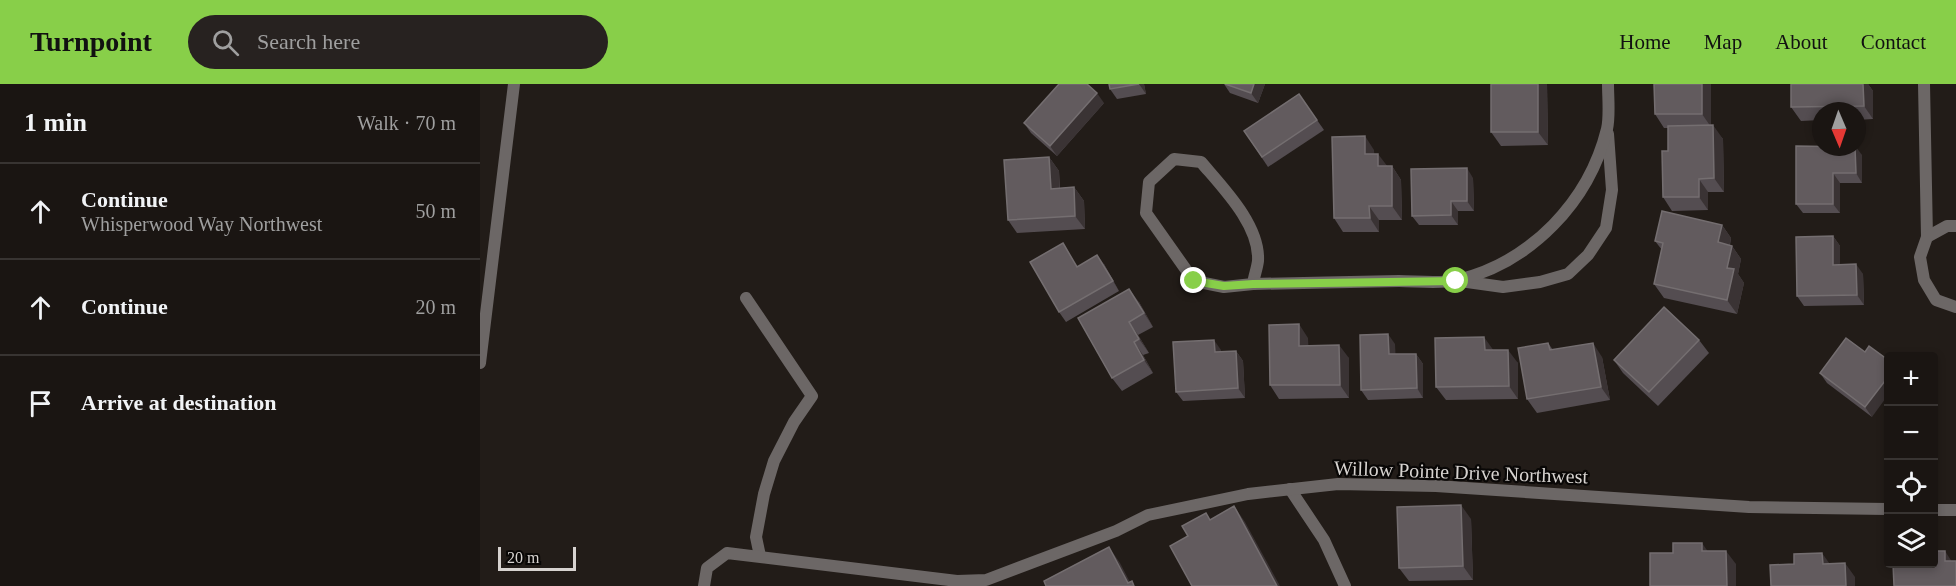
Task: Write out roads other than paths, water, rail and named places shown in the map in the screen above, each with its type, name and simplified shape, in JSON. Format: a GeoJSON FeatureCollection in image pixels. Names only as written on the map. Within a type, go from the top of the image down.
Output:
{"type":"FeatureCollection","features":[{"type":"Feature","properties":{"kind":"street"},"geometry":{"type":"LineString","coordinates":[[480,363],[514,84]]}},
{"type":"Feature","properties":{"kind":"street"},"geometry":{"type":"LineString","coordinates":[[1253,284],[1258,260],[1255,236],[1235,203],[1201,162],[1173,159],[1149,182],[1146,213],[1194,281],[1224,286],[1456,281],[1503,287],[1540,282],[1568,274],[1588,255],[1606,228],[1612,190],[1608,84]]}},
{"type":"Feature","properties":{"kind":"street"},"geometry":{"type":"LineString","coordinates":[[1924,84],[1927,237],[1920,257],[1924,280],[1936,300],[1956,308]]}},
{"type":"Feature","properties":{"kind":"street"},"geometry":{"type":"LineString","coordinates":[[1456,281],[1519,254],[1557,224],[1585,187],[1598,159],[1608,127]]}},
{"type":"Feature","properties":{"kind":"street"},"geometry":{"type":"LineString","coordinates":[[1927,237],[1947,226],[1956,226]]}},
{"type":"Feature","properties":{"kind":"street"},"geometry":{"type":"LineString","coordinates":[[746,298],[813,396],[794,422],[774,461],[764,494],[756,537],[760,556]]}},
{"type":"Feature","properties":{"kind":"street","name":"Willow Pointe Drive Northwest"},"geometry":{"type":"LineString","coordinates":[[704,586],[707,568],[727,553],[986,583],[1116,531],[1148,515],[1206,502],[1338,484],[1436,486],[1749,507],[1884,509]]}},
{"type":"Feature","properties":{"kind":"street"},"geometry":{"type":"LineString","coordinates":[[1290,489],[1324,540],[1345,586]]}},
{"type":"Feature","properties":{"kind":"street"},"geometry":{"type":"LineString","coordinates":[[1938,510],[1956,510]]}}]}
